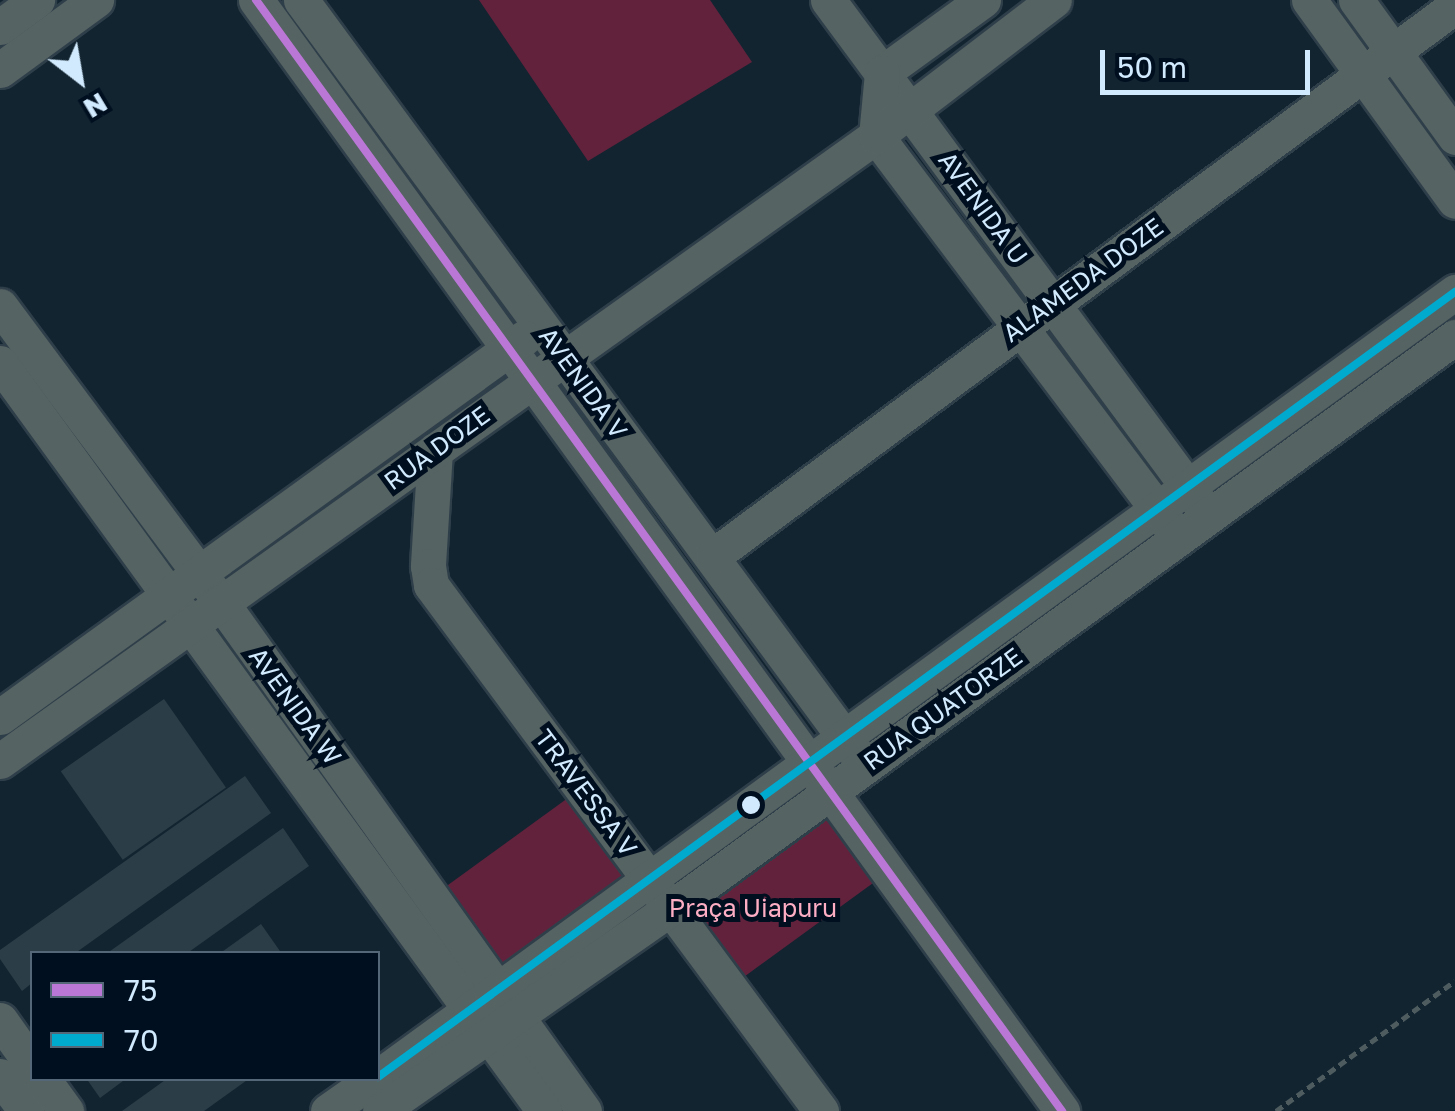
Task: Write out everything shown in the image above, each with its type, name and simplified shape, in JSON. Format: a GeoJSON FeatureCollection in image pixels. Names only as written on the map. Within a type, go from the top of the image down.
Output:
{"type":"FeatureCollection","features":[{"type":"Feature","properties":{"kind":"street"},"geometry":{"type":"LineString","coordinates":[[0,27],[37,0]]}},
{"type":"Feature","properties":{"kind":"street"},"geometry":{"type":"LineString","coordinates":[[0,70],[96,0]]}},
{"type":"Feature","properties":{"kind":"street","name":"AVENIDA V"},"geometry":{"type":"LineString","coordinates":[[256,0],[1062,1111]]}},
{"type":"Feature","properties":{"kind":"street","name":"AVENIDA V"},"geometry":{"type":"LineString","coordinates":[[301,0],[855,752]]}},
{"type":"Feature","properties":{"kind":"street","name":"AVENIDA U"},"geometry":{"type":"LineString","coordinates":[[828,0],[1198,501]]}},
{"type":"Feature","properties":{"kind":"street"},"geometry":{"type":"LineString","coordinates":[[876,136],[882,73],[984,0]]}},
{"type":"Feature","properties":{"kind":"street","name":"RUA DOZE"},"geometry":{"type":"LineString","coordinates":[[0,761],[876,136],[1054,0]]}},
{"type":"Feature","properties":{"kind":"street"},"geometry":{"type":"LineString","coordinates":[[1310,0],[1455,202]]}},
{"type":"Feature","properties":{"kind":"street"},"geometry":{"type":"LineString","coordinates":[[1356,0],[1455,137]]}},
{"type":"Feature","properties":{"kind":"street","name":"ALAMEDA DOZE"},"geometry":{"type":"LineString","coordinates":[[713,556],[1455,6]]}},
{"type":"Feature","properties":{"kind":"street","name":"AVENIDA U"},"geometry":{"type":"LineString","coordinates":[[876,136],[1016,328],[1168,524]]}},
{"type":"Feature","properties":{"kind":"street","name":"RUA QUATORZE"},"geometry":{"type":"LineString","coordinates":[[380,1076],[493,1012],[661,894],[1168,524],[1455,292]]}},
{"type":"Feature","properties":{"kind":"street","name":"AVENIDA W"},"geometry":{"type":"LineString","coordinates":[[0,306],[197,575],[221,602],[493,1012],[544,1111]]}},
{"type":"Feature","properties":{"kind":"street","name":"RUA DOZE"},"geometry":{"type":"LineString","coordinates":[[0,717],[541,326]]}},
{"type":"Feature","properties":{"kind":"street","name":"RUA QUATORZE"},"geometry":{"type":"LineString","coordinates":[[1198,501],[1455,337]]}},
{"type":"Feature","properties":{"kind":"street","name":"AVENIDA W"},"geometry":{"type":"LineString","coordinates":[[0,363],[189,624],[493,1012],[584,1111]]}},
{"type":"Feature","properties":{"kind":"street","name":"TRAVESSA V"},"geometry":{"type":"LineString","coordinates":[[435,450],[431,585],[820,1111]]}},
{"type":"Feature","properties":{"kind":"street","name":"RUA QUATORZE"},"geometry":{"type":"LineString","coordinates":[[380,1111],[493,1012]]}},
{"type":"Feature","properties":{"kind":"street"},"geometry":{"type":"LineString","coordinates":[[0,1020],[30,1062]]}},
{"type":"Feature","properties":{"kind":"street"},"geometry":{"type":"LineString","coordinates":[[0,1076],[26,1111]]}},
{"type":"Feature","properties":{"kind":"street"},"geometry":{"type":"LineString","coordinates":[[44,1081],[66,1111]]}},
{"type":"Feature","properties":{"kind":"street","name":"RUA QUATORZE"},"geometry":{"type":"LineString","coordinates":[[328,1111],[372,1081]]}},
{"type":"Feature","properties":{"kind":"path"},"geometry":{"type":"LineString","coordinates":[[1276,1111],[1455,981]]}},
{"type":"Feature","properties":{"kind":"green space"},"geometry":{"type":"Polygon","coordinates":[[[479,0],[710,0],[752,62],[588,161],[479,0]]]}},
{"type":"Feature","properties":{"kind":"green space"},"geometry":{"type":"Polygon","coordinates":[[[583,787],[649,878],[499,988],[433,896],[583,787]]]}},
{"type":"Feature","properties":{"kind":"green space","name":"Praça Uiapuru"},"geometry":{"type":"Polygon","coordinates":[[[830,792],[888,872],[729,988],[671,908],[830,792]]]}},
{"type":"Feature","properties":{"kind":"building"},"geometry":{"type":"Polygon","coordinates":[[[164,699],[226,787],[123,860],[61,771],[164,699]]]}},
{"type":"Feature","properties":{"kind":"building"},"geometry":{"type":"Polygon","coordinates":[[[245,776],[271,813],[78,951],[30,951],[30,985],[22,991],[0,959],[0,950],[245,776]]]}},
{"type":"Feature","properties":{"kind":"building"},"geometry":{"type":"Polygon","coordinates":[[[283,828],[309,866],[190,951],[110,951],[283,828]]]}},
{"type":"Feature","properties":{"kind":"building"},"geometry":{"type":"Polygon","coordinates":[[[261,924],[280,951],[223,951],[261,924]]]}},
{"type":"Feature","properties":{"kind":"building"},"geometry":{"type":"Polygon","coordinates":[[[88,1081],[123,1081],[100,1098],[88,1081]]]}},
{"type":"Feature","properties":{"kind":"building"},"geometry":{"type":"Polygon","coordinates":[[[164,1081],[246,1081],[204,1111],[122,1111],[164,1081]]]}},
{"type":"Feature","properties":{"kind":"transit line","name":"75"},"geometry":{"type":"LineString","coordinates":[[256,0],[1062,1111]]}},
{"type":"Feature","properties":{"kind":"transit line","name":"70"},"geometry":{"type":"LineString","coordinates":[[380,1076],[1455,292]]}}]}
